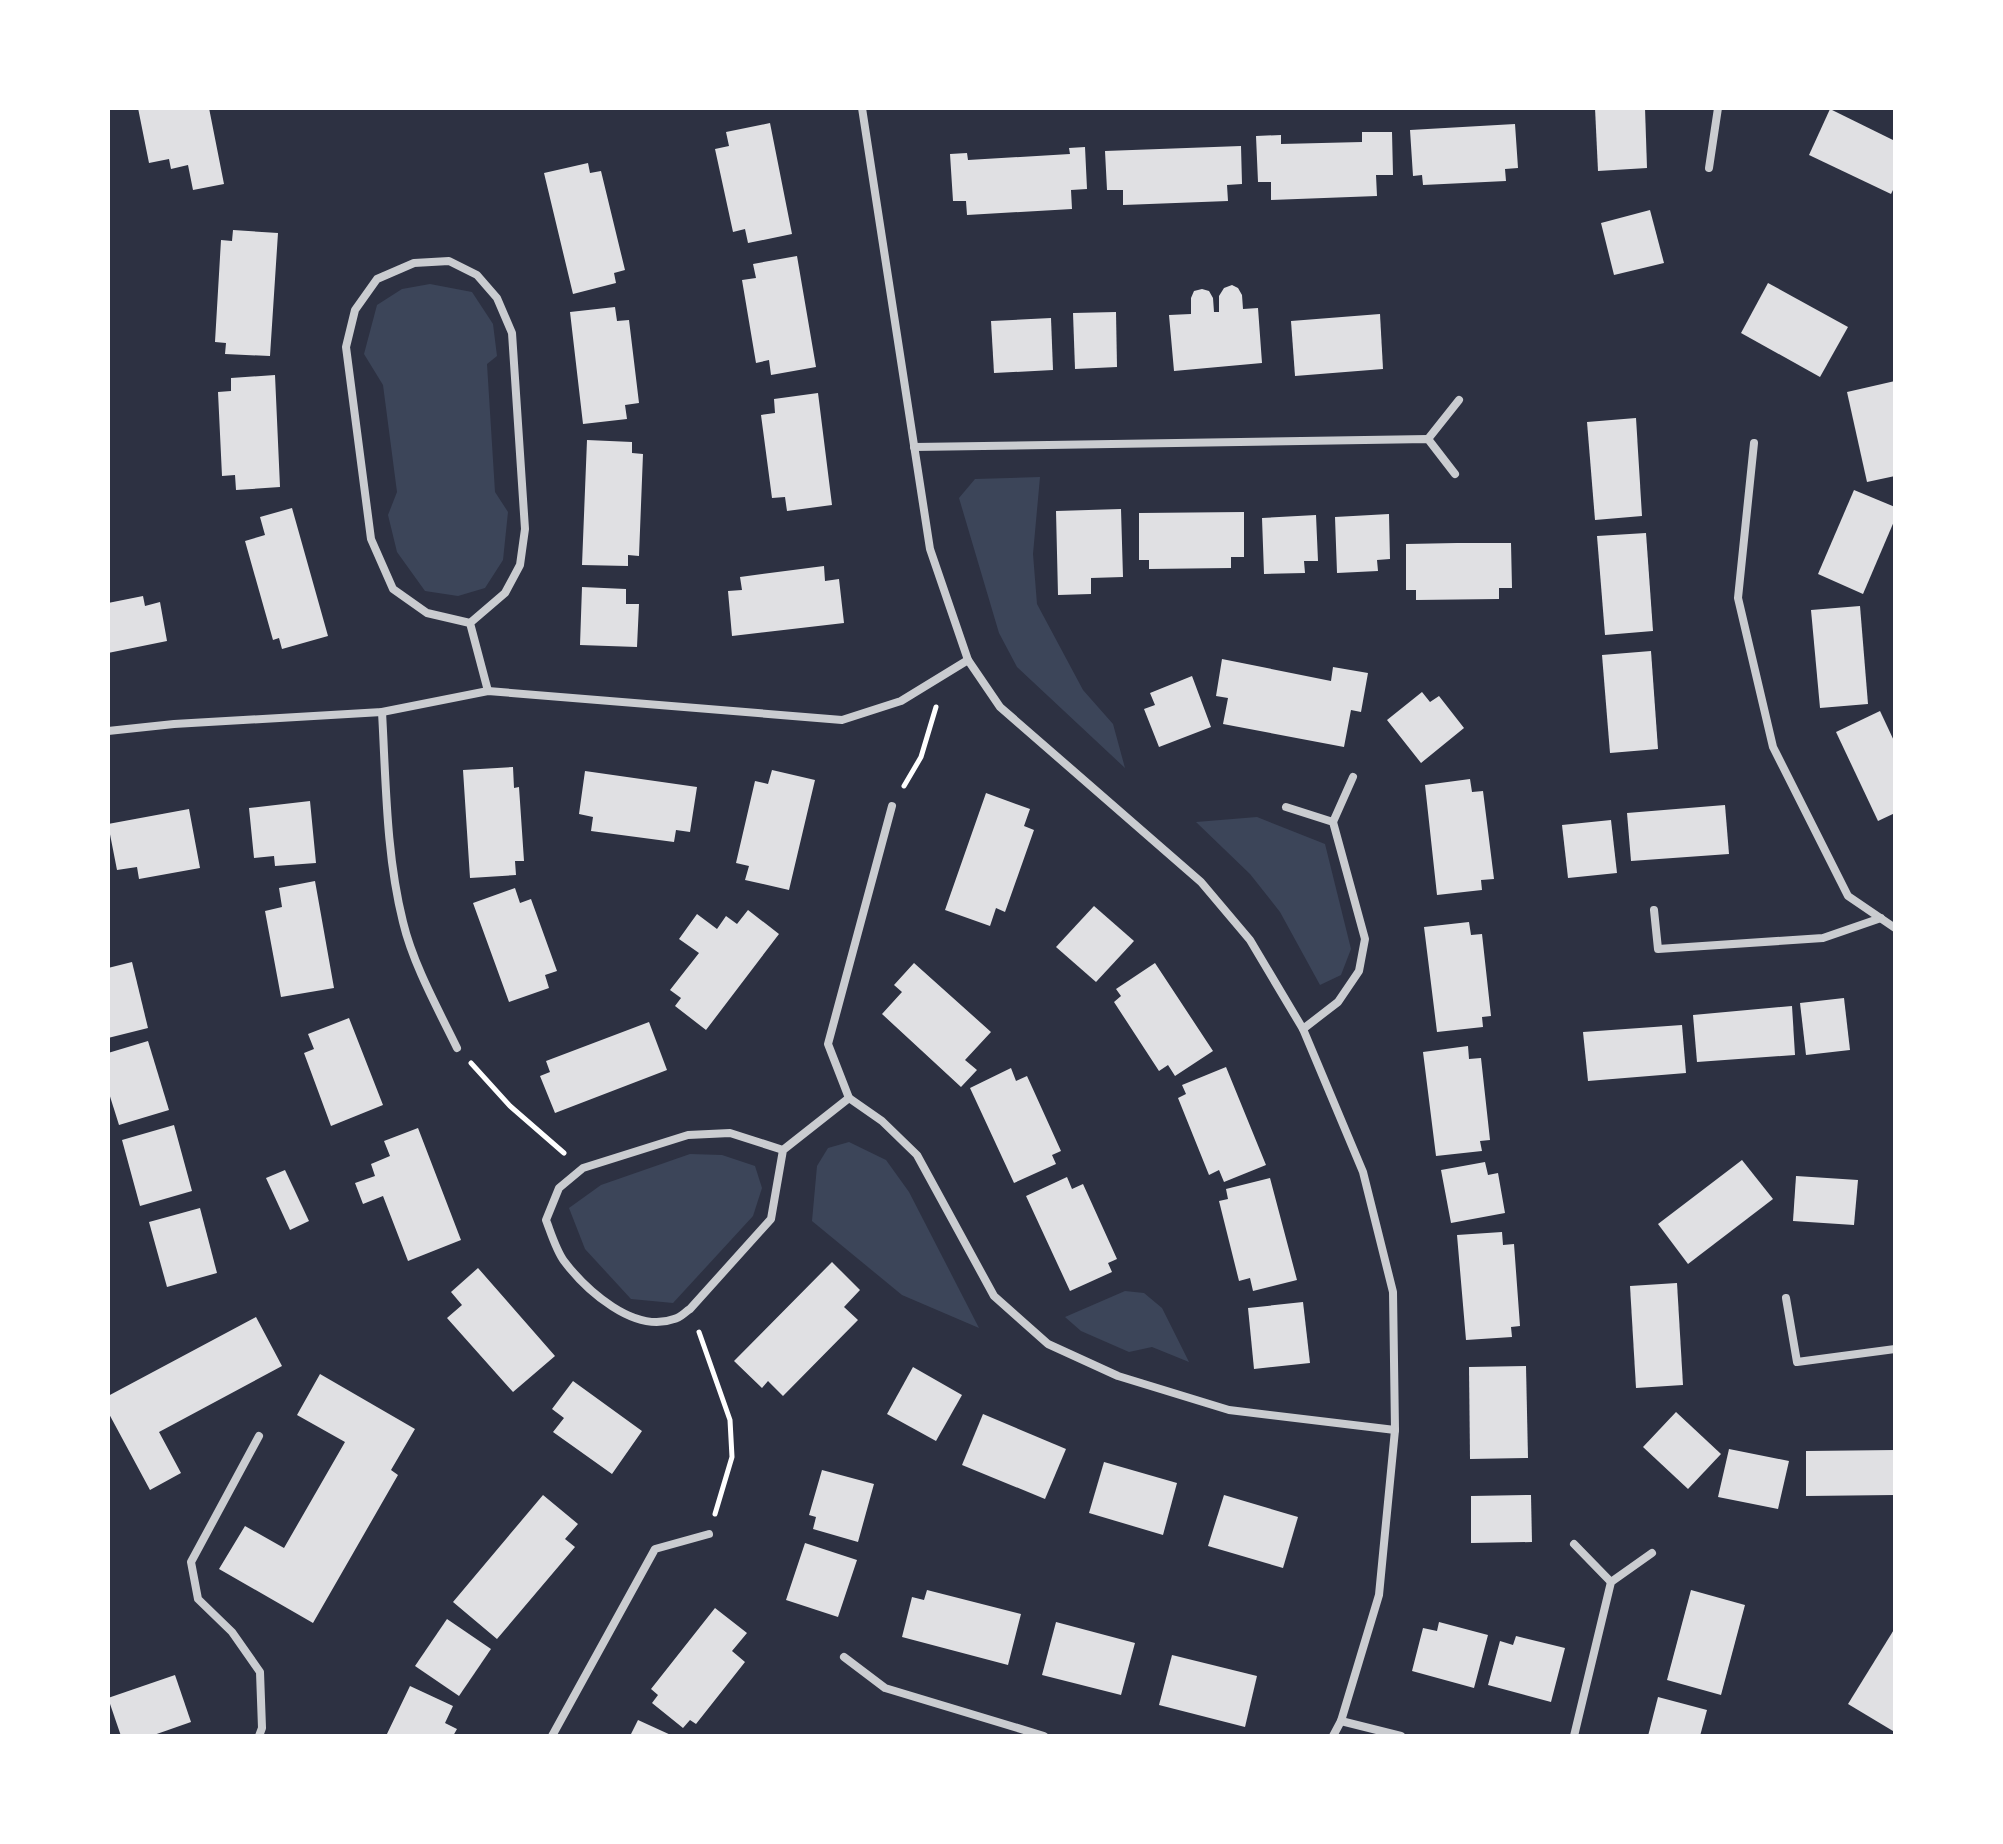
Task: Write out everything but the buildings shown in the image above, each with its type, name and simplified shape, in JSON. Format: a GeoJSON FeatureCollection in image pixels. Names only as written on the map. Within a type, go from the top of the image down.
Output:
{"type":"FeatureCollection","features":[{"type":"Feature","properties":{"kind":"street"},"geometry":{"type":"LineString","coordinates":[[862,108],[930,549],[968,660],[1000,707],[1201,882],[1250,940],[1303,1029],[1363,1172],[1393,1292],[1395,1430],[1379,1595],[1341,1721],[1333,1736]]}},
{"type":"Feature","properties":{"kind":"street"},"geometry":{"type":"LineString","coordinates":[[1709,168],[1718,108]]}},
{"type":"Feature","properties":{"kind":"street"},"geometry":{"type":"LineString","coordinates":[[449,261],[477,275],[497,298],[512,333],[525,529],[522,553],[520,565],[505,593],[470,623],[427,613],[393,589],[371,539],[346,347],[355,310],[377,279],[414,263],[449,261]]}},
{"type":"Feature","properties":{"kind":"street"},"geometry":{"type":"LineString","coordinates":[[1428,439],[1459,400]]}},
{"type":"Feature","properties":{"kind":"street"},"geometry":{"type":"LineString","coordinates":[[914,447],[1428,439]]}},
{"type":"Feature","properties":{"kind":"street"},"geometry":{"type":"LineString","coordinates":[[1428,439],[1455,474]]}},
{"type":"Feature","properties":{"kind":"street"},"geometry":{"type":"LineString","coordinates":[[1754,443],[1738,598],[1773,747],[1848,896],[1895,928]]}},
{"type":"Feature","properties":{"kind":"street"},"geometry":{"type":"LineString","coordinates":[[470,623],[488,691]]}},
{"type":"Feature","properties":{"kind":"street"},"geometry":{"type":"LineString","coordinates":[[108,731],[174,724],[382,712],[488,691],[842,720],[901,701],[968,660]]}},
{"type":"Feature","properties":{"kind":"street"},"geometry":{"type":"LineString","coordinates":[[382,712],[391,856],[403,924],[457,1048]]}},
{"type":"Feature","properties":{"kind":"street"},"geometry":{"type":"LineString","coordinates":[[1303,1029],[1338,1002],[1359,971],[1365,939],[1333,822],[1353,777]]}},
{"type":"Feature","properties":{"kind":"street"},"geometry":{"type":"LineString","coordinates":[[892,806],[828,1044],[849,1098],[882,1121],[917,1155],[994,1296],[1048,1344],[1118,1376],[1229,1410],[1395,1430]]}},
{"type":"Feature","properties":{"kind":"street"},"geometry":{"type":"LineString","coordinates":[[1286,807],[1333,822]]}},
{"type":"Feature","properties":{"kind":"street"},"geometry":{"type":"LineString","coordinates":[[1654,910],[1658,949],[1823,938],[1881,918]]}},
{"type":"Feature","properties":{"kind":"street"},"geometry":{"type":"LineString","coordinates":[[783,1150],[730,1133],[688,1135],[583,1168],[559,1188],[546,1220],[563,1259],[594,1293],[623,1314],[645,1321],[674,1320],[690,1309],[771,1219],[783,1150],[849,1098]]}},
{"type":"Feature","properties":{"kind":"street"},"geometry":{"type":"LineString","coordinates":[[1786,1298],[1797,1362],[1895,1349]]}},
{"type":"Feature","properties":{"kind":"street"},"geometry":{"type":"LineString","coordinates":[[259,1436],[191,1562],[198,1599],[232,1632],[260,1672],[262,1728],[259,1736]]}},
{"type":"Feature","properties":{"kind":"street"},"geometry":{"type":"LineString","coordinates":[[552,1736],[655,1549],[709,1534]]}},
{"type":"Feature","properties":{"kind":"street"},"geometry":{"type":"LineString","coordinates":[[1574,1544],[1611,1582]]}},
{"type":"Feature","properties":{"kind":"street"},"geometry":{"type":"LineString","coordinates":[[1574,1736],[1611,1582],[1652,1553]]}},
{"type":"Feature","properties":{"kind":"street"},"geometry":{"type":"LineString","coordinates":[[844,1657],[885,1688],[1044,1736]]}},
{"type":"Feature","properties":{"kind":"street"},"geometry":{"type":"LineString","coordinates":[[1341,1721],[1401,1736]]}},
{"type":"Feature","properties":{"kind":"path"},"geometry":{"type":"LineString","coordinates":[[892,806],[921,757],[936,706],[931,682]]}},
{"type":"Feature","properties":{"kind":"path"},"geometry":{"type":"LineString","coordinates":[[457,1048],[510,1106],[583,1168]]}},
{"type":"Feature","properties":{"kind":"path"},"geometry":{"type":"LineString","coordinates":[[690,1309],[730,1420],[732,1457],[709,1534]]}},
{"type":"Feature","properties":{"kind":"shaded area"},"geometry":{"type":"Polygon","coordinates":[[[430,284],[472,292],[493,324],[497,356],[487,364],[495,492],[508,512],[503,560],[485,588],[458,596],[425,591],[397,552],[388,515],[397,492],[383,385],[364,354],[377,305],[402,289],[430,284]]]}},
{"type":"Feature","properties":{"kind":"shaded area"},"geometry":{"type":"Polygon","coordinates":[[[1040,477],[1033,554],[1037,604],[1083,690],[1113,724],[1125,768],[1017,667],[999,633],[959,498],[975,479],[1040,477]]]}},
{"type":"Feature","properties":{"kind":"shaded area"},"geometry":{"type":"Polygon","coordinates":[[[1257,817],[1325,844],[1351,949],[1341,975],[1320,985],[1280,912],[1250,874],[1196,822],[1257,817]]]}},
{"type":"Feature","properties":{"kind":"shaded area"},"geometry":{"type":"Polygon","coordinates":[[[849,1142],[886,1160],[909,1192],[979,1328],[902,1295],[812,1221],[817,1166],[828,1148],[849,1142]]]}},
{"type":"Feature","properties":{"kind":"shaded area"},"geometry":{"type":"Polygon","coordinates":[[[690,1154],[722,1155],[755,1166],[762,1188],[753,1216],[673,1303],[631,1299],[585,1249],[569,1208],[601,1185],[690,1154]]]}},
{"type":"Feature","properties":{"kind":"shaded area"},"geometry":{"type":"Polygon","coordinates":[[[1125,1291],[1144,1293],[1162,1308],[1189,1362],[1152,1347],[1129,1352],[1081,1331],[1065,1317],[1125,1291]]]}}]}
